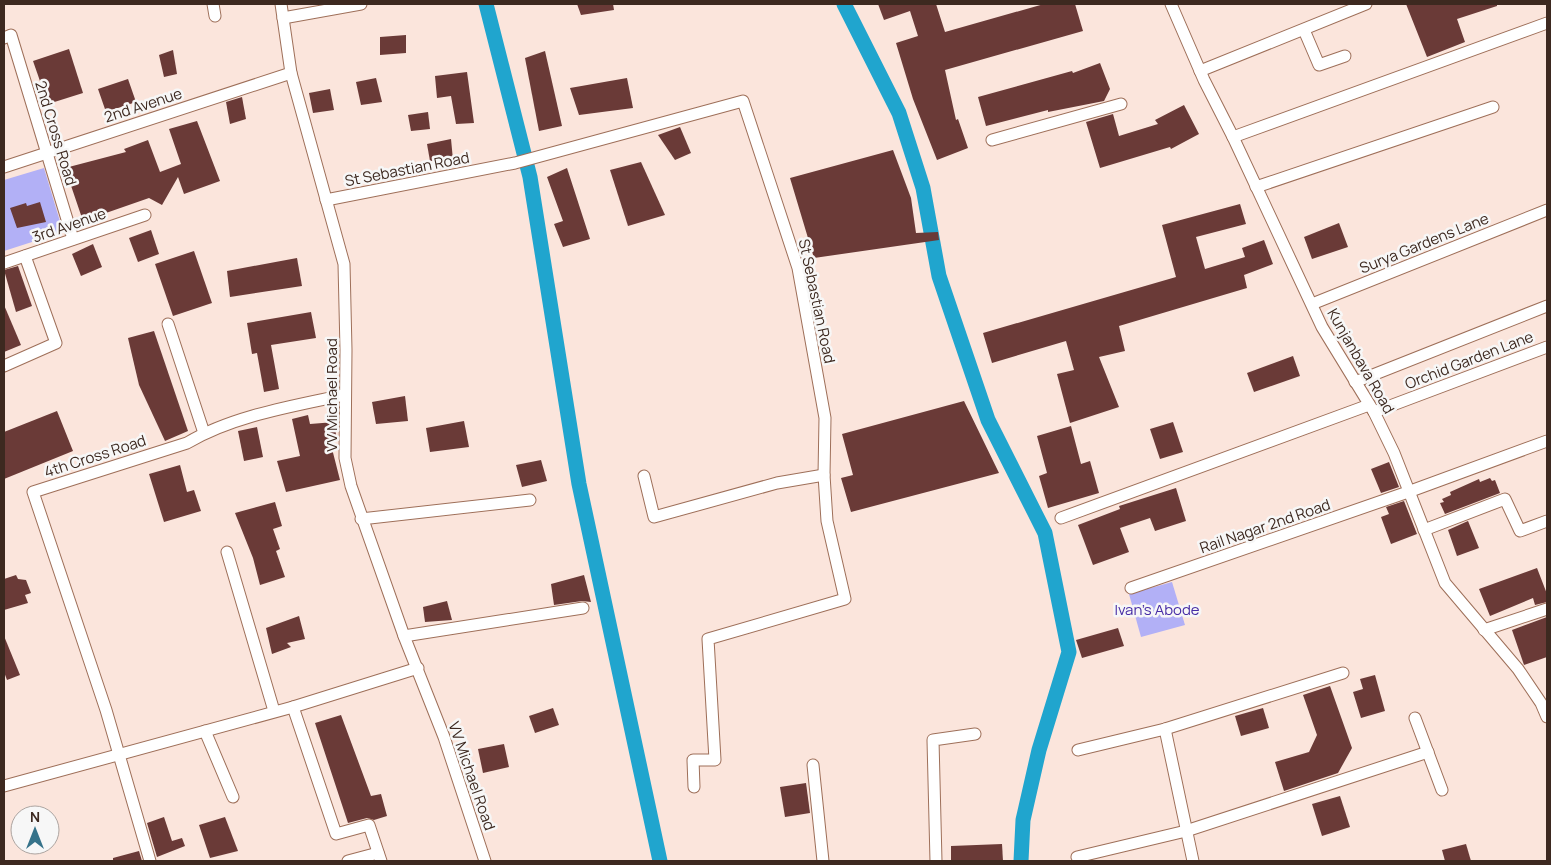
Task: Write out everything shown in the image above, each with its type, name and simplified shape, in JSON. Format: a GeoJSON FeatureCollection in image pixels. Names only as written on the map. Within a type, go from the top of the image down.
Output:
{"type":"FeatureCollection","features":[{"type":"Feature","properties":{"kind":"street"},"geometry":{"type":"LineString","coordinates":[[213,4],[215,16]]}},
{"type":"Feature","properties":{"kind":"street","name":"VV Michael Road"},"geometry":{"type":"LineString","coordinates":[[280,4],[291,72],[344,264],[346,350],[344,395],[345,458],[362,519],[404,636],[444,737],[485,861]]}},
{"type":"Feature","properties":{"kind":"street"},"geometry":{"type":"LineString","coordinates":[[283,18],[361,4]]}},
{"type":"Feature","properties":{"kind":"street","name":"Kunjanbava Road"},"geometry":{"type":"LineString","coordinates":[[1171,4],[1200,71],[1234,137],[1325,334],[1371,409],[1394,453],[1445,583],[1518,669],[1541,703],[1547,717]]}},
{"type":"Feature","properties":{"kind":"street"},"geometry":{"type":"LineString","coordinates":[[1200,71],[1366,4]]}},
{"type":"Feature","properties":{"kind":"street"},"geometry":{"type":"LineString","coordinates":[[1234,137],[1547,23]]}},
{"type":"Feature","properties":{"kind":"street"},"geometry":{"type":"LineString","coordinates":[[1304,30],[1319,65],[1345,56]]}},
{"type":"Feature","properties":{"kind":"street","name":"2nd Cross Road"},"geometry":{"type":"LineString","coordinates":[[7,37],[73,239]]}},
{"type":"Feature","properties":{"kind":"street","name":"2nd Avenue"},"geometry":{"type":"LineString","coordinates":[[4,167],[291,72]]}},
{"type":"Feature","properties":{"kind":"street","name":"St Sebastian Road"},"geometry":{"type":"LineString","coordinates":[[326,200],[518,163],[743,101],[798,268],[825,418],[824,475],[827,521],[845,599],[708,639],[715,760],[693,760],[694,787]]}},
{"type":"Feature","properties":{"kind":"street"},"geometry":{"type":"LineString","coordinates":[[992,140],[1121,104]]}},
{"type":"Feature","properties":{"kind":"street"},"geometry":{"type":"LineString","coordinates":[[1256,187],[1493,107]]}},
{"type":"Feature","properties":{"kind":"street","name":"Surya Gardens Lane"},"geometry":{"type":"LineString","coordinates":[[1312,304],[1547,210]]}},
{"type":"Feature","properties":{"kind":"street","name":"3rd Avenue"},"geometry":{"type":"LineString","coordinates":[[4,263],[145,215]]}},
{"type":"Feature","properties":{"kind":"street"},"geometry":{"type":"LineString","coordinates":[[4,366],[56,343],[25,256]]}},
{"type":"Feature","properties":{"kind":"street"},"geometry":{"type":"LineString","coordinates":[[1355,382],[1547,306]]}},
{"type":"Feature","properties":{"kind":"street"},"geometry":{"type":"LineString","coordinates":[[168,324],[204,433]]}},
{"type":"Feature","properties":{"kind":"street","name":"Orchid Garden Lane"},"geometry":{"type":"LineString","coordinates":[[1060,518],[1547,347]]}},
{"type":"Feature","properties":{"kind":"street","name":"4th Cross Road"},"geometry":{"type":"LineString","coordinates":[[118,756],[89,658],[32,492],[187,443],[204,433],[286,407],[344,395]]}},
{"type":"Feature","properties":{"kind":"street","name":"Rail Nagar 2nd Road"},"geometry":{"type":"LineString","coordinates":[[1131,588],[1408,492],[1547,441]]}},
{"type":"Feature","properties":{"kind":"street"},"geometry":{"type":"LineString","coordinates":[[644,476],[654,517],[777,483],[824,475]]}},
{"type":"Feature","properties":{"kind":"street"},"geometry":{"type":"LineString","coordinates":[[1424,530],[1505,498],[1520,531],[1547,521]]}},
{"type":"Feature","properties":{"kind":"street"},"geometry":{"type":"LineString","coordinates":[[362,519],[530,500]]}},
{"type":"Feature","properties":{"kind":"street"},"geometry":{"type":"LineString","coordinates":[[227,552],[274,711]]}},
{"type":"Feature","properties":{"kind":"street"},"geometry":{"type":"LineString","coordinates":[[404,636],[583,608]]}},
{"type":"Feature","properties":{"kind":"street"},"geometry":{"type":"LineString","coordinates":[[1484,630],[1547,609]]}},
{"type":"Feature","properties":{"kind":"street"},"geometry":{"type":"LineString","coordinates":[[4,786],[293,707],[418,668]]}},
{"type":"Feature","properties":{"kind":"street"},"geometry":{"type":"LineString","coordinates":[[1078,750],[1165,729],[1344,673]]}},
{"type":"Feature","properties":{"kind":"street"},"geometry":{"type":"LineString","coordinates":[[293,707],[336,834],[369,825],[379,857],[348,861]]}},
{"type":"Feature","properties":{"kind":"street"},"geometry":{"type":"LineString","coordinates":[[1415,718],[1442,790]]}},
{"type":"Feature","properties":{"kind":"street"},"geometry":{"type":"LineString","coordinates":[[1165,729],[1193,861]]}},
{"type":"Feature","properties":{"kind":"street"},"geometry":{"type":"LineString","coordinates":[[205,731],[233,797]]}},
{"type":"Feature","properties":{"kind":"street"},"geometry":{"type":"LineString","coordinates":[[936,861],[933,740],[975,734]]}},
{"type":"Feature","properties":{"kind":"street"},"geometry":{"type":"LineString","coordinates":[[1077,857],[1186,831],[1428,752]]}},
{"type":"Feature","properties":{"kind":"street"},"geometry":{"type":"LineString","coordinates":[[118,756],[150,861]]}},
{"type":"Feature","properties":{"kind":"street"},"geometry":{"type":"LineString","coordinates":[[814,765],[823,861]]}},
{"type":"Feature","properties":{"kind":"green space"},"geometry":{"type":"Polygon","coordinates":[[[44,168],[62,228],[60,233],[4,251],[4,180],[44,168]]]}},
{"type":"Feature","properties":{"kind":"green space","name":"Ivan's Abode"},"geometry":{"type":"Polygon","coordinates":[[[1172,582],[1185,625],[1141,637],[1129,594],[1172,582]]]}},
{"type":"Feature","properties":{"kind":"building"},"geometry":{"type":"Polygon","coordinates":[[[577,4],[613,4],[614,10],[581,15],[577,4]]]}},
{"type":"Feature","properties":{"kind":"building"},"geometry":{"type":"Polygon","coordinates":[[[878,4],[936,4],[945,32],[1044,4],[1075,4],[1083,31],[945,70],[956,120],[958,119],[968,148],[937,160],[913,99],[896,43],[918,36],[910,11],[884,20],[878,4]]]}},
{"type":"Feature","properties":{"kind":"building"},"geometry":{"type":"Polygon","coordinates":[[[1406,4],[1497,4],[1497,6],[1457,19],[1465,42],[1427,57],[1406,4]]]}},
{"type":"Feature","properties":{"kind":"building"},"geometry":{"type":"Polygon","coordinates":[[[406,35],[406,53],[380,55],[380,37],[406,35]]]}},
{"type":"Feature","properties":{"kind":"building"},"geometry":{"type":"Polygon","coordinates":[[[69,49],[83,93],[48,104],[33,61],[69,49]]]}},
{"type":"Feature","properties":{"kind":"building"},"geometry":{"type":"Polygon","coordinates":[[[173,50],[177,74],[164,77],[159,55],[173,50]]]}},
{"type":"Feature","properties":{"kind":"building"},"geometry":{"type":"Polygon","coordinates":[[[545,51],[562,126],[539,131],[525,58],[545,51]]]}},
{"type":"Feature","properties":{"kind":"building"},"geometry":{"type":"Polygon","coordinates":[[[1100,63],[1110,89],[1104,101],[1048,112],[1048,110],[986,126],[978,97],[1072,71],[1073,73],[1100,63]]]}},
{"type":"Feature","properties":{"kind":"building"},"geometry":{"type":"Polygon","coordinates":[[[467,72],[474,123],[456,124],[451,96],[437,98],[435,76],[467,72]]]}},
{"type":"Feature","properties":{"kind":"building"},"geometry":{"type":"Polygon","coordinates":[[[376,78],[382,102],[361,105],[356,82],[376,78]]]}},
{"type":"Feature","properties":{"kind":"building"},"geometry":{"type":"Polygon","coordinates":[[[627,78],[633,108],[579,115],[570,88],[627,78]]]}},
{"type":"Feature","properties":{"kind":"building"},"geometry":{"type":"Polygon","coordinates":[[[128,79],[136,102],[106,112],[98,89],[128,79]]]}},
{"type":"Feature","properties":{"kind":"building"},"geometry":{"type":"Polygon","coordinates":[[[330,89],[334,110],[313,113],[309,93],[330,89]]]}},
{"type":"Feature","properties":{"kind":"building"},"geometry":{"type":"Polygon","coordinates":[[[242,97],[246,119],[230,124],[226,102],[242,97]]]}},
{"type":"Feature","properties":{"kind":"building"},"geometry":{"type":"Polygon","coordinates":[[[1184,105],[1199,134],[1171,149],[1170,147],[1100,168],[1086,122],[1113,114],[1119,136],[1158,124],[1155,120],[1184,105]]]}},
{"type":"Feature","properties":{"kind":"building"},"geometry":{"type":"Polygon","coordinates":[[[428,112],[430,129],[411,131],[408,115],[428,112]]]}},
{"type":"Feature","properties":{"kind":"building"},"geometry":{"type":"Polygon","coordinates":[[[197,121],[220,181],[184,194],[178,177],[162,205],[149,198],[83,221],[65,168],[126,152],[124,149],[148,140],[160,172],[181,164],[169,129],[197,121]]]}},
{"type":"Feature","properties":{"kind":"building"},"geometry":{"type":"Polygon","coordinates":[[[680,127],[691,153],[675,160],[658,135],[680,127]]]}},
{"type":"Feature","properties":{"kind":"building"},"geometry":{"type":"Polygon","coordinates":[[[451,139],[453,160],[430,161],[427,144],[451,139]]]}},
{"type":"Feature","properties":{"kind":"building"},"geometry":{"type":"Polygon","coordinates":[[[893,150],[911,198],[916,233],[938,232],[939,240],[814,258],[790,178],[893,150]]]}},
{"type":"Feature","properties":{"kind":"building"},"geometry":{"type":"Polygon","coordinates":[[[641,162],[665,215],[628,226],[610,170],[641,162]]]}},
{"type":"Feature","properties":{"kind":"building"},"geometry":{"type":"Polygon","coordinates":[[[567,168],[590,239],[563,247],[554,224],[563,221],[547,177],[567,168]]]}},
{"type":"Feature","properties":{"kind":"building"},"geometry":{"type":"Polygon","coordinates":[[[40,202],[46,222],[17,228],[10,208],[26,203],[27,206],[40,202]]]}},
{"type":"Feature","properties":{"kind":"building"},"geometry":{"type":"Polygon","coordinates":[[[1240,204],[1246,224],[1196,237],[1205,269],[1245,257],[1242,248],[1264,240],[1273,264],[1244,275],[1247,288],[1119,326],[1125,351],[1099,357],[1119,407],[1070,423],[1057,374],[1074,370],[1066,341],[992,363],[983,333],[1176,277],[1162,225],[1240,204]]]}},
{"type":"Feature","properties":{"kind":"building"},"geometry":{"type":"Polygon","coordinates":[[[1339,223],[1348,247],[1312,259],[1304,237],[1339,223]]]}},
{"type":"Feature","properties":{"kind":"building"},"geometry":{"type":"Polygon","coordinates":[[[151,230],[159,254],[138,262],[129,238],[151,230]]]}},
{"type":"Feature","properties":{"kind":"building"},"geometry":{"type":"Polygon","coordinates":[[[93,244],[102,267],[81,276],[72,254],[93,244]]]}},
{"type":"Feature","properties":{"kind":"building"},"geometry":{"type":"Polygon","coordinates":[[[194,251],[212,303],[173,316],[155,264],[194,251]]]}},
{"type":"Feature","properties":{"kind":"building"},"geometry":{"type":"Polygon","coordinates":[[[297,258],[302,286],[230,297],[227,271],[297,258]]]}},
{"type":"Feature","properties":{"kind":"building"},"geometry":{"type":"Polygon","coordinates":[[[18,266],[32,306],[16,312],[4,270],[18,266]]]}},
{"type":"Feature","properties":{"kind":"building"},"geometry":{"type":"Polygon","coordinates":[[[4,305],[21,345],[4,352],[4,305]]]}},
{"type":"Feature","properties":{"kind":"building"},"geometry":{"type":"Polygon","coordinates":[[[311,312],[316,338],[271,345],[279,389],[264,392],[257,353],[252,354],[247,323],[311,312]]]}},
{"type":"Feature","properties":{"kind":"building"},"geometry":{"type":"Polygon","coordinates":[[[154,331],[188,431],[165,441],[139,385],[128,338],[154,331]]]}},
{"type":"Feature","properties":{"kind":"building"},"geometry":{"type":"Polygon","coordinates":[[[1293,356],[1300,376],[1254,392],[1247,373],[1293,356]]]}},
{"type":"Feature","properties":{"kind":"building"},"geometry":{"type":"Polygon","coordinates":[[[405,396],[408,421],[376,424],[372,402],[405,396]]]}},
{"type":"Feature","properties":{"kind":"building"},"geometry":{"type":"Polygon","coordinates":[[[964,401],[999,473],[851,512],[841,478],[853,475],[842,434],[964,401]]]}},
{"type":"Feature","properties":{"kind":"building"},"geometry":{"type":"Polygon","coordinates":[[[57,411],[73,451],[4,479],[4,432],[57,411]]]}},
{"type":"Feature","properties":{"kind":"building"},"geometry":{"type":"Polygon","coordinates":[[[308,415],[310,424],[335,422],[336,436],[329,437],[340,480],[286,492],[277,461],[300,456],[292,419],[308,415]]]}},
{"type":"Feature","properties":{"kind":"building"},"geometry":{"type":"Polygon","coordinates":[[[464,421],[469,447],[430,452],[426,428],[464,421]]]}},
{"type":"Feature","properties":{"kind":"building"},"geometry":{"type":"Polygon","coordinates":[[[1173,422],[1183,452],[1160,459],[1150,429],[1173,422]]]}},
{"type":"Feature","properties":{"kind":"building"},"geometry":{"type":"Polygon","coordinates":[[[1071,426],[1081,464],[1090,461],[1099,493],[1048,508],[1039,476],[1047,473],[1037,436],[1071,426]]]}},
{"type":"Feature","properties":{"kind":"building"},"geometry":{"type":"Polygon","coordinates":[[[257,427],[263,457],[244,461],[238,431],[257,427]]]}},
{"type":"Feature","properties":{"kind":"building"},"geometry":{"type":"Polygon","coordinates":[[[541,460],[547,481],[522,487],[516,465],[541,460]]]}},
{"type":"Feature","properties":{"kind":"building"},"geometry":{"type":"Polygon","coordinates":[[[1389,462],[1399,487],[1381,493],[1371,469],[1389,462]]]}},
{"type":"Feature","properties":{"kind":"building"},"geometry":{"type":"Polygon","coordinates":[[[180,465],[187,492],[194,490],[201,511],[164,522],[149,474],[180,465]]]}},
{"type":"Feature","properties":{"kind":"building"},"geometry":{"type":"Polygon","coordinates":[[[1490,478],[1492,481],[1495,480],[1500,493],[1445,514],[1440,503],[1444,502],[1442,499],[1451,495],[1450,492],[1479,479],[1480,482],[1490,478]]]}},
{"type":"Feature","properties":{"kind":"building"},"geometry":{"type":"Polygon","coordinates":[[[1176,488],[1186,521],[1155,531],[1150,518],[1120,528],[1129,552],[1093,565],[1078,525],[1120,509],[1119,506],[1176,488]]]}},
{"type":"Feature","properties":{"kind":"building"},"geometry":{"type":"Polygon","coordinates":[[[1404,501],[1417,534],[1391,544],[1381,517],[1389,514],[1386,507],[1404,501]]]}},
{"type":"Feature","properties":{"kind":"building"},"geometry":{"type":"Polygon","coordinates":[[[275,502],[282,526],[273,529],[280,549],[276,551],[285,577],[260,585],[253,558],[235,513],[275,502]]]}},
{"type":"Feature","properties":{"kind":"building"},"geometry":{"type":"Polygon","coordinates":[[[1468,521],[1479,548],[1457,556],[1448,530],[1468,521]]]}},
{"type":"Feature","properties":{"kind":"building"},"geometry":{"type":"Polygon","coordinates":[[[1537,568],[1547,594],[1547,602],[1535,605],[1533,598],[1490,616],[1479,589],[1537,568]]]}},
{"type":"Feature","properties":{"kind":"building"},"geometry":{"type":"Polygon","coordinates":[[[16,575],[18,579],[26,580],[31,593],[25,595],[28,603],[4,610],[4,579],[16,575]]]}},
{"type":"Feature","properties":{"kind":"building"},"geometry":{"type":"Polygon","coordinates":[[[584,575],[591,602],[582,601],[554,605],[551,584],[584,575]]]}},
{"type":"Feature","properties":{"kind":"building"},"geometry":{"type":"Polygon","coordinates":[[[447,601],[452,620],[425,622],[423,607],[447,601]]]}},
{"type":"Feature","properties":{"kind":"building"},"geometry":{"type":"Polygon","coordinates":[[[299,616],[305,639],[287,643],[291,647],[272,654],[266,628],[299,616]]]}},
{"type":"Feature","properties":{"kind":"building"},"geometry":{"type":"Polygon","coordinates":[[[1547,617],[1547,657],[1524,665],[1512,630],[1547,617]]]}},
{"type":"Feature","properties":{"kind":"building"},"geometry":{"type":"Polygon","coordinates":[[[1118,628],[1124,646],[1082,658],[1076,640],[1118,628]]]}},
{"type":"Feature","properties":{"kind":"building"},"geometry":{"type":"Polygon","coordinates":[[[4,636],[20,675],[7,680],[4,672],[4,636]]]}},
{"type":"Feature","properties":{"kind":"building"},"geometry":{"type":"Polygon","coordinates":[[[1375,675],[1385,711],[1361,718],[1353,692],[1363,689],[1360,679],[1375,675]]]}},
{"type":"Feature","properties":{"kind":"building"},"geometry":{"type":"Polygon","coordinates":[[[1330,686],[1352,748],[1338,773],[1284,791],[1275,762],[1309,752],[1317,735],[1303,695],[1330,686]]]}},
{"type":"Feature","properties":{"kind":"building"},"geometry":{"type":"Polygon","coordinates":[[[553,708],[559,725],[535,733],[529,716],[553,708]]]}},
{"type":"Feature","properties":{"kind":"building"},"geometry":{"type":"Polygon","coordinates":[[[1263,708],[1269,728],[1241,736],[1235,716],[1263,708]]]}},
{"type":"Feature","properties":{"kind":"building"},"geometry":{"type":"Polygon","coordinates":[[[341,715],[371,796],[381,794],[387,816],[374,820],[367,818],[348,823],[315,723],[341,715]]]}},
{"type":"Feature","properties":{"kind":"building"},"geometry":{"type":"Polygon","coordinates":[[[504,744],[509,767],[483,773],[478,749],[504,744]]]}},
{"type":"Feature","properties":{"kind":"building"},"geometry":{"type":"Polygon","coordinates":[[[806,783],[810,813],[785,817],[780,787],[806,783]]]}},
{"type":"Feature","properties":{"kind":"building"},"geometry":{"type":"Polygon","coordinates":[[[1340,796],[1350,827],[1322,836],[1312,804],[1340,796]]]}},
{"type":"Feature","properties":{"kind":"building"},"geometry":{"type":"Polygon","coordinates":[[[164,817],[172,841],[182,838],[185,846],[157,857],[147,823],[164,817]]]}},
{"type":"Feature","properties":{"kind":"building"},"geometry":{"type":"Polygon","coordinates":[[[225,817],[238,851],[210,858],[199,825],[225,817]]]}},
{"type":"Feature","properties":{"kind":"building"},"geometry":{"type":"Polygon","coordinates":[[[1002,844],[1003,861],[951,861],[951,846],[1002,844]]]}},
{"type":"Feature","properties":{"kind":"building"},"geometry":{"type":"Polygon","coordinates":[[[1466,844],[1471,861],[1445,861],[1442,850],[1466,844]]]}},
{"type":"Feature","properties":{"kind":"building"},"geometry":{"type":"Polygon","coordinates":[[[139,851],[142,861],[113,861],[113,858],[139,851]]]}},
{"type":"Feature","properties":{"kind":"waterway"},"geometry":{"type":"LineString","coordinates":[[486,4],[530,177],[579,484],[660,861]]}},
{"type":"Feature","properties":{"kind":"waterway"},"geometry":{"type":"LineString","coordinates":[[844,4],[899,113],[923,188],[939,276],[988,420],[1045,533],[1069,652],[1039,750],[1023,820],[1021,861]]}}]}
